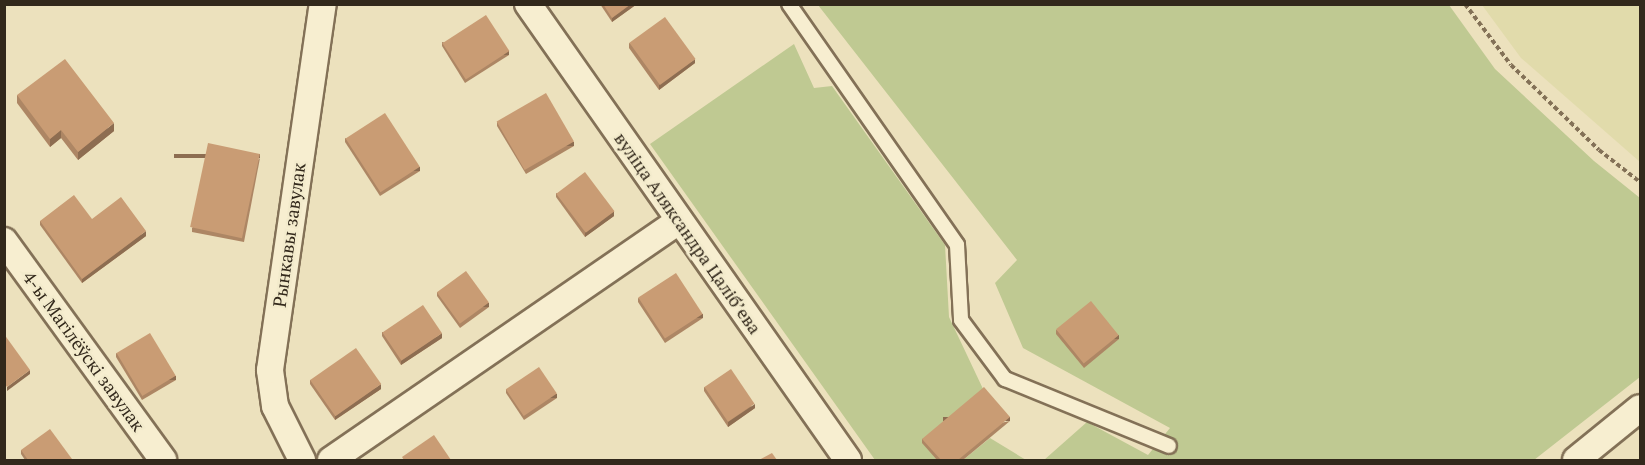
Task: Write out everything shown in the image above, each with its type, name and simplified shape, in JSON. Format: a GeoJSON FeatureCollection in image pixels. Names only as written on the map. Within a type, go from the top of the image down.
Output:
{"type":"FeatureCollection","features":[{"type":"Feature","properties":{"kind":"street","name":"Рынкавы завулак"},"geometry":{"type":"LineString","coordinates":[[302,460],[275,406],[270,370],[323,4]]}},
{"type":"Feature","properties":{"kind":"street","name":"вуліца Аляксандра Цалібʼева"},"geometry":{"type":"LineString","coordinates":[[528,4],[848,460]]}},
{"type":"Feature","properties":{"kind":"street"},"geometry":{"type":"LineString","coordinates":[[331,460],[679,221]]}},
{"type":"Feature","properties":{"kind":"street","name":"4-ы Магілёўскі завулак"},"geometry":{"type":"LineString","coordinates":[[4,241],[163,460]]}},
{"type":"Feature","properties":{"kind":"street"},"geometry":{"type":"LineString","coordinates":[[1576,460],[1641,408]]}},
{"type":"Feature","properties":{"kind":"lane"},"geometry":{"type":"LineString","coordinates":[[789,4],[957,245],[961,320],[1005,379],[1169,446]]}},
{"type":"Feature","properties":{"kind":"path"},"geometry":{"type":"LineString","coordinates":[[1465,4],[1511,65],[1599,150],[1641,182]]}},
{"type":"Feature","properties":{"kind":"shaded area"},"geometry":{"type":"Polygon","coordinates":[[[1482,5],[1640,5],[1640,162],[1521,58],[1482,5]]]}},
{"type":"Feature","properties":{"kind":"green space"},"geometry":{"type":"Polygon","coordinates":[[[818,5],[1449,5],[1495,69],[1594,161],[1640,198],[1640,377],[1534,460],[1044,460],[1087,422],[1148,455],[1170,428],[1023,348],[995,283],[1017,260],[818,5]]]}},
{"type":"Feature","properties":{"kind":"green space"},"geometry":{"type":"Polygon","coordinates":[[[794,44],[814,88],[832,86],[945,245],[949,317],[984,391],[937,460],[875,460],[650,144],[794,44]]]}},
{"type":"Feature","properties":{"kind":"green space"},"geometry":{"type":"Polygon","coordinates":[[[990,438],[1026,460],[963,460],[990,438]]]}},
{"type":"Feature","properties":{"kind":"building"},"geometry":{"type":"Polygon","coordinates":[[[603,4],[631,4],[612,18],[603,4]]]}},
{"type":"Feature","properties":{"kind":"building"},"geometry":{"type":"Polygon","coordinates":[[[486,15],[509,51],[466,79],[442,43],[486,15]]]}},
{"type":"Feature","properties":{"kind":"building"},"geometry":{"type":"Polygon","coordinates":[[[665,17],[696,59],[660,85],[629,43],[665,17]]]}},
{"type":"Feature","properties":{"kind":"building"},"geometry":{"type":"Polygon","coordinates":[[[65,59],[114,123],[78,152],[61,130],[50,139],[17,95],[65,59]]]}},
{"type":"Feature","properties":{"kind":"building"},"geometry":{"type":"Polygon","coordinates":[[[546,93],[574,141],[525,170],[497,122],[546,93]]]}},
{"type":"Feature","properties":{"kind":"building"},"geometry":{"type":"Polygon","coordinates":[[[385,113],[420,167],[380,192],[346,139],[385,113]]]}},
{"type":"Feature","properties":{"kind":"building"},"geometry":{"type":"Polygon","coordinates":[[[208,143],[260,154],[242,238],[190,227],[208,143]]]}},
{"type":"Feature","properties":{"kind":"building"},"geometry":{"type":"Polygon","coordinates":[[[585,172],[614,211],[586,233],[556,194],[585,172]]]}},
{"type":"Feature","properties":{"kind":"building"},"geometry":{"type":"Polygon","coordinates":[[[74,195],[92,219],[121,197],[146,231],[82,279],[40,221],[74,195]]]}},
{"type":"Feature","properties":{"kind":"building"},"geometry":{"type":"Polygon","coordinates":[[[466,271],[489,303],[460,324],[437,292],[466,271]]]}},
{"type":"Feature","properties":{"kind":"building"},"geometry":{"type":"Polygon","coordinates":[[[676,273],[703,314],[665,339],[638,298],[676,273]]]}},
{"type":"Feature","properties":{"kind":"building"},"geometry":{"type":"Polygon","coordinates":[[[1091,301],[1119,335],[1084,364],[1056,329],[1091,301]]]}},
{"type":"Feature","properties":{"kind":"building"},"geometry":{"type":"Polygon","coordinates":[[[423,305],[442,333],[401,361],[382,332],[423,305]]]}},
{"type":"Feature","properties":{"kind":"building"},"geometry":{"type":"Polygon","coordinates":[[[150,333],[176,376],[142,396],[117,353],[150,333]]]}},
{"type":"Feature","properties":{"kind":"building"},"geometry":{"type":"Polygon","coordinates":[[[4,334],[30,370],[7,387],[4,383],[4,334]]]}},
{"type":"Feature","properties":{"kind":"building"},"geometry":{"type":"Polygon","coordinates":[[[356,348],[381,384],[335,416],[310,380],[356,348]]]}},
{"type":"Feature","properties":{"kind":"building"},"geometry":{"type":"Polygon","coordinates":[[[539,367],[557,394],[524,416],[506,389],[539,367]]]}},
{"type":"Feature","properties":{"kind":"building"},"geometry":{"type":"Polygon","coordinates":[[[731,369],[754,404],[728,422],[704,387],[731,369]]]}},
{"type":"Feature","properties":{"kind":"building"},"geometry":{"type":"Polygon","coordinates":[[[984,387],[1010,417],[958,460],[941,460],[922,439],[984,387]]]}},
{"type":"Feature","properties":{"kind":"building"},"geometry":{"type":"Polygon","coordinates":[[[50,429],[72,459],[28,460],[21,450],[50,429]]]}},
{"type":"Feature","properties":{"kind":"building"},"geometry":{"type":"Polygon","coordinates":[[[434,435],[451,460],[404,460],[402,457],[434,435]]]}},
{"type":"Feature","properties":{"kind":"building"},"geometry":{"type":"Polygon","coordinates":[[[772,453],[777,460],[759,460],[772,453]]]}}]}
